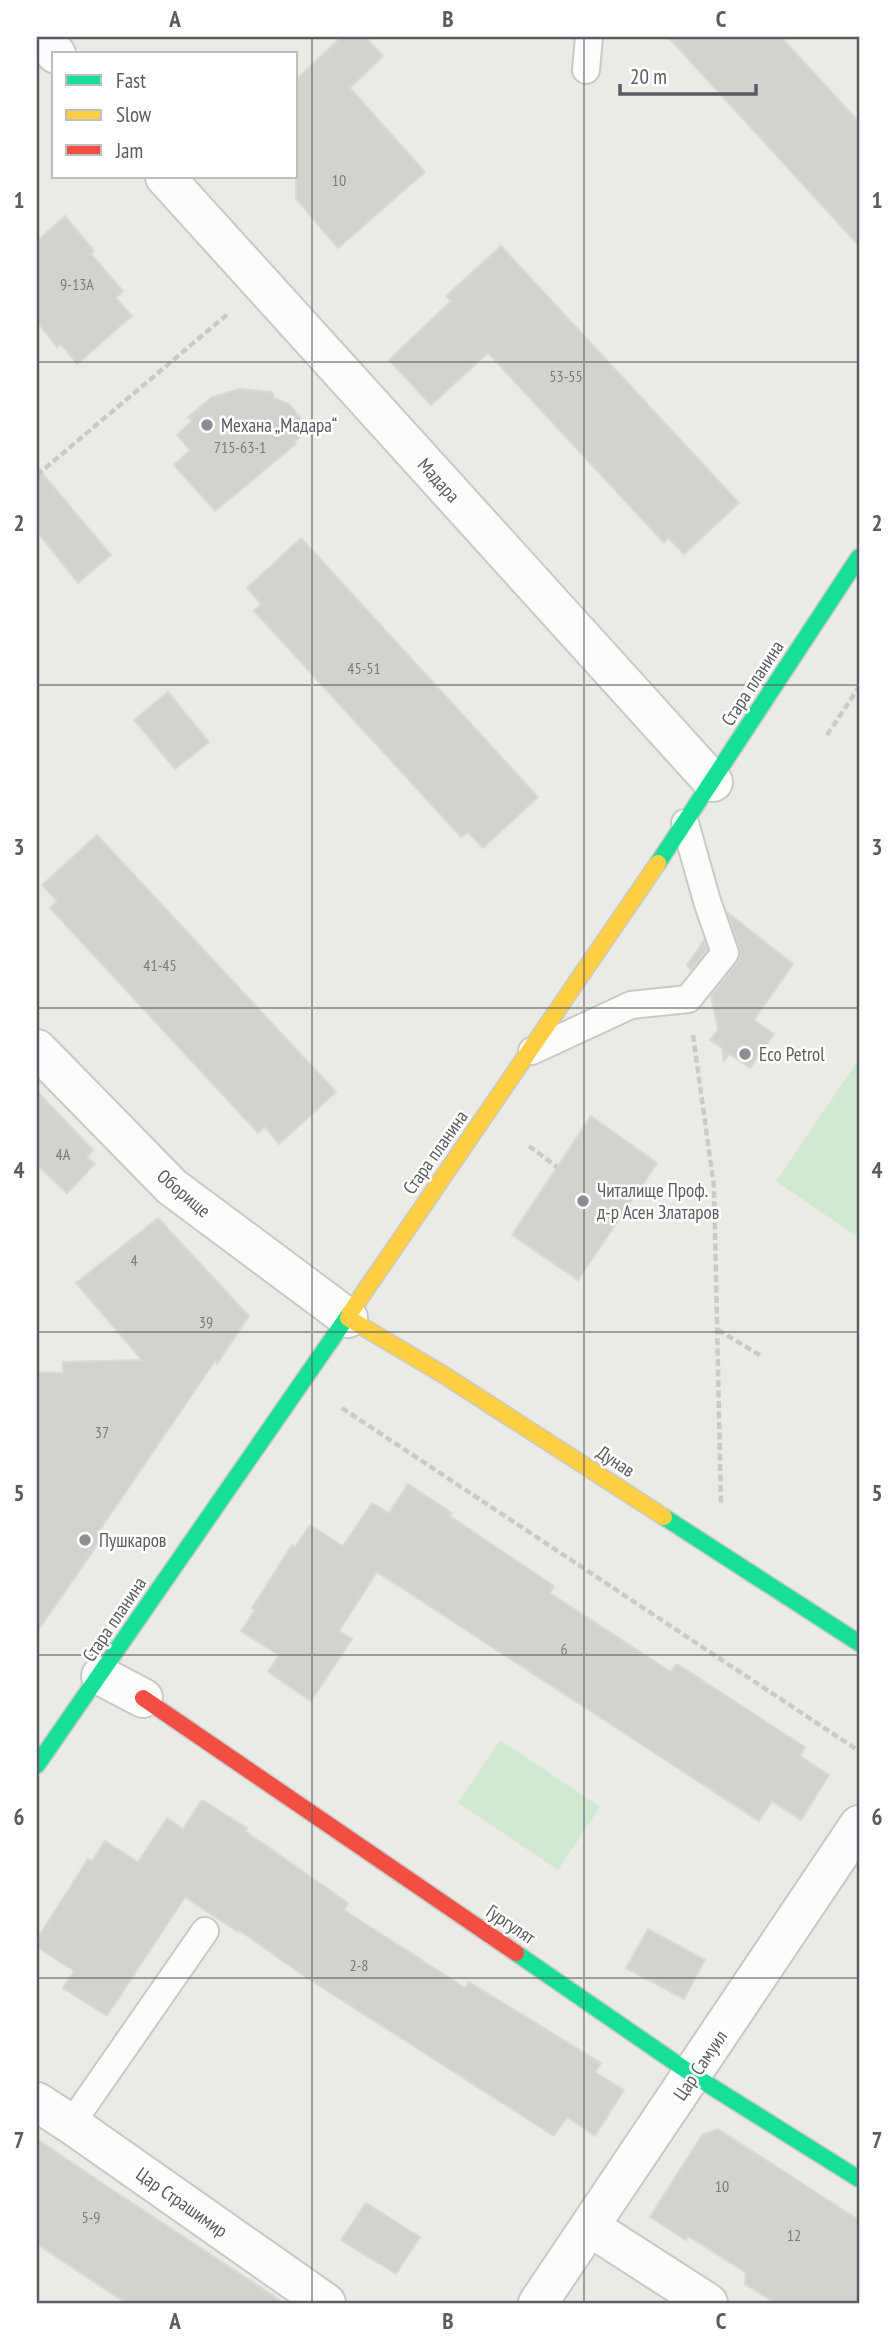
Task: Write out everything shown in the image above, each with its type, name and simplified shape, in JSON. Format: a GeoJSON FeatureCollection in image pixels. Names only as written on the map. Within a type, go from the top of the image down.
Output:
{"type":"FeatureCollection","features":[{"type":"Feature","properties":{"kind":"main road","name":"Стара планина"},"geometry":{"type":"LineString","coordinates":[[37,1765],[532,1051],[713,782],[859,557]]}},
{"type":"Feature","properties":{"kind":"main road","name":"Дунав"},"geometry":{"type":"LineString","coordinates":[[348,1318],[444,1375],[859,1643]]}},
{"type":"Feature","properties":{"kind":"main road","name":"Гургулят"},"geometry":{"type":"LineString","coordinates":[[143,1698],[693,2074],[859,2179]]}},
{"type":"Feature","properties":{"kind":"street"},"geometry":{"type":"LineString","coordinates":[[40,37],[54,52]]}},
{"type":"Feature","properties":{"kind":"street","name":"Мадара"},"geometry":{"type":"LineString","coordinates":[[166,178],[713,782]]}},
{"type":"Feature","properties":{"kind":"street","name":"Оборище"},"geometry":{"type":"LineString","coordinates":[[37,1049],[172,1187],[348,1318]]}},
{"type":"Feature","properties":{"kind":"street"},"geometry":{"type":"LineString","coordinates":[[101,1676],[143,1698]]}},
{"type":"Feature","properties":{"kind":"street","name":"Цар Самуил"},"geometry":{"type":"LineString","coordinates":[[538,2303],[859,1825]]}},
{"type":"Feature","properties":{"kind":"street","name":"Цар Страшимир"},"geometry":{"type":"LineString","coordinates":[[37,2102],[326,2303]]}},
{"type":"Feature","properties":{"kind":"street"},"geometry":{"type":"LineString","coordinates":[[590,2227],[708,2303]]}},
{"type":"Feature","properties":{"kind":"lane"},"geometry":{"type":"LineString","coordinates":[[586,70],[589,37]]}},
{"type":"Feature","properties":{"kind":"lane"},"geometry":{"type":"LineString","coordinates":[[532,1051],[631,1005],[688,999],[725,953],[685,824]]}},
{"type":"Feature","properties":{"kind":"lane"},"geometry":{"type":"LineString","coordinates":[[71,2124],[205,1931]]}},
{"type":"Feature","properties":{"kind":"path"},"geometry":{"type":"LineString","coordinates":[[37,475],[262,285]]}},
{"type":"Feature","properties":{"kind":"path"},"geometry":{"type":"LineString","coordinates":[[827,735],[859,687]]}},
{"type":"Feature","properties":{"kind":"path"},"geometry":{"type":"LineString","coordinates":[[688,999],[714,1187],[722,1508]]}},
{"type":"Feature","properties":{"kind":"path"},"geometry":{"type":"LineString","coordinates":[[529,1146],[557,1167]]}},
{"type":"Feature","properties":{"kind":"path"},"geometry":{"type":"LineString","coordinates":[[717,1329],[763,1357]]}},
{"type":"Feature","properties":{"kind":"path"},"geometry":{"type":"LineString","coordinates":[[342,1408],[859,1751]]}},
{"type":"Feature","properties":{"kind":"green space"},"geometry":{"type":"Polygon","coordinates":[[[859,1059],[859,1238],[776,1181],[859,1059]]]}},
{"type":"Feature","properties":{"kind":"green space"},"geometry":{"type":"Polygon","coordinates":[[[500,1740],[600,1807],[558,1870],[458,1803],[500,1740]]]}},
{"type":"Feature","properties":{"kind":"building"},"geometry":{"type":"Polygon","coordinates":[[[341,37],[365,37],[383,56],[350,88],[425,172],[338,248],[296,199],[298,78],[341,37]]]}},
{"type":"Feature","properties":{"kind":"building"},"geometry":{"type":"Polygon","coordinates":[[[668,37],[781,37],[859,122],[859,246],[668,37]]]}},
{"type":"Feature","properties":{"kind":"building"},"geometry":{"type":"Polygon","coordinates":[[[65,216],[94,251],[91,254],[123,291],[116,298],[132,316],[77,364],[61,344],[57,347],[37,322],[37,241],[65,216]]]}},
{"type":"Feature","properties":{"kind":"building"},"geometry":{"type":"Polygon","coordinates":[[[501,246],[739,503],[684,554],[668,538],[664,543],[488,353],[431,405],[389,360],[451,301],[446,296],[501,246]]]}},
{"type":"Feature","properties":{"kind":"building"},"geometry":{"type":"Polygon","coordinates":[[[239,389],[272,392],[274,398],[289,404],[310,429],[294,442],[296,444],[215,511],[174,465],[190,450],[177,435],[192,421],[188,417],[212,397],[239,389]]]}},
{"type":"Feature","properties":{"kind":"building"},"geometry":{"type":"Polygon","coordinates":[[[37,467],[111,555],[78,583],[37,532],[37,467]]]}},
{"type":"Feature","properties":{"kind":"building"},"geometry":{"type":"Polygon","coordinates":[[[301,538],[538,797],[483,848],[468,832],[461,837],[254,611],[261,604],[247,588],[301,538]]]}},
{"type":"Feature","properties":{"kind":"building"},"geometry":{"type":"Polygon","coordinates":[[[168,692],[209,742],[175,769],[134,720],[168,692]]]}},
{"type":"Feature","properties":{"kind":"building"},"geometry":{"type":"Polygon","coordinates":[[[97,835],[336,1092],[279,1144],[265,1127],[258,1133],[50,908],[57,901],[42,885],[97,835]]]}},
{"type":"Feature","properties":{"kind":"building"},"geometry":{"type":"Polygon","coordinates":[[[728,913],[793,964],[754,1020],[774,1034],[750,1068],[729,1054],[724,1061],[722,1048],[710,1040],[718,1030],[711,996],[741,955],[728,913]]]}},
{"type":"Feature","properties":{"kind":"building"},"geometry":{"type":"Polygon","coordinates":[[[704,940],[707,950],[691,970],[687,965],[704,940]]]}},
{"type":"Feature","properties":{"kind":"building"},"geometry":{"type":"Polygon","coordinates":[[[37,1091],[93,1150],[87,1157],[95,1164],[67,1193],[37,1165],[37,1091]]]}},
{"type":"Feature","properties":{"kind":"building","name":"Читалище Проф. д-р Асен Златаров"},"geometry":{"type":"Polygon","coordinates":[[[591,1116],[657,1163],[578,1280],[512,1235],[591,1116]]]}},
{"type":"Feature","properties":{"kind":"building"},"geometry":{"type":"Polygon","coordinates":[[[158,1218],[249,1316],[217,1364],[215,1361],[99,1531],[104,1535],[37,1632],[37,1372],[63,1373],[63,1362],[142,1360],[76,1283],[158,1218]]]}},
{"type":"Feature","properties":{"kind":"building"},"geometry":{"type":"Polygon","coordinates":[[[408,1484],[452,1513],[450,1516],[554,1586],[550,1593],[671,1672],[677,1664],[805,1747],[800,1756],[829,1775],[801,1820],[772,1801],[759,1821],[377,1572],[339,1631],[352,1639],[311,1701],[268,1672],[279,1655],[241,1631],[255,1610],[252,1608],[292,1545],[295,1547],[310,1525],[343,1546],[372,1503],[389,1513],[408,1484]]]}},
{"type":"Feature","properties":{"kind":"building"},"geometry":{"type":"Polygon","coordinates":[[[202,1800],[247,1828],[245,1831],[348,1903],[344,1910],[465,1988],[469,1982],[601,2063],[595,2072],[624,2090],[595,2136],[567,2117],[554,2136],[185,1897],[107,2016],[63,1988],[74,1971],[37,1947],[37,1939],[88,1859],[92,1861],[105,1841],[138,1862],[167,1818],[183,1829],[202,1800]]]}},
{"type":"Feature","properties":{"kind":"building"},"geometry":{"type":"Polygon","coordinates":[[[648,1929],[705,1960],[684,1999],[626,1968],[648,1929]]]}},
{"type":"Feature","properties":{"kind":"building"},"geometry":{"type":"Polygon","coordinates":[[[718,2129],[859,2220],[859,2303],[775,2303],[745,2284],[746,2273],[688,2236],[686,2240],[650,2217],[702,2135],[718,2129]]]}},
{"type":"Feature","properties":{"kind":"building"},"geometry":{"type":"Polygon","coordinates":[[[37,2139],[284,2303],[126,2303],[37,2244],[37,2139]]]}},
{"type":"Feature","properties":{"kind":"building"},"geometry":{"type":"Polygon","coordinates":[[[366,2203],[420,2237],[396,2274],[341,2240],[366,2203]]]}},
{"type":"Feature","properties":{"kind":"traffic: fast"},"geometry":{"type":"LineString","coordinates":[[658,863],[859,557]]}},
{"type":"Feature","properties":{"kind":"traffic: fast"},"geometry":{"type":"LineString","coordinates":[[37,1765],[350,1313]]}},
{"type":"Feature","properties":{"kind":"traffic: fast"},"geometry":{"type":"LineString","coordinates":[[664,1517],[859,1643]]}},
{"type":"Feature","properties":{"kind":"traffic: fast"},"geometry":{"type":"LineString","coordinates":[[516,1953],[693,2075],[859,2179]]}},
{"type":"Feature","properties":{"kind":"traffic: slow"},"geometry":{"type":"LineString","coordinates":[[350,1313],[658,863]]}},
{"type":"Feature","properties":{"kind":"traffic: slow"},"geometry":{"type":"LineString","coordinates":[[348,1318],[444,1375],[664,1517]]}},
{"type":"Feature","properties":{"kind":"traffic: jam"},"geometry":{"type":"LineString","coordinates":[[143,1698],[516,1953]]}},
{"type":"Feature","properties":{"kind":"place","name":"Механа „Мадара“"},"geometry":{"type":"Point","coordinates":[207,425]}},
{"type":"Feature","properties":{"kind":"place","name":"Eco Petrol"},"geometry":{"type":"Point","coordinates":[745,1054]}},
{"type":"Feature","properties":{"kind":"place","name":"Читалище Проф. д-р Асен Златаров"},"geometry":{"type":"Point","coordinates":[583,1201]}},
{"type":"Feature","properties":{"kind":"place","name":"Пушкаров"},"geometry":{"type":"Point","coordinates":[85,1540]}}]}
